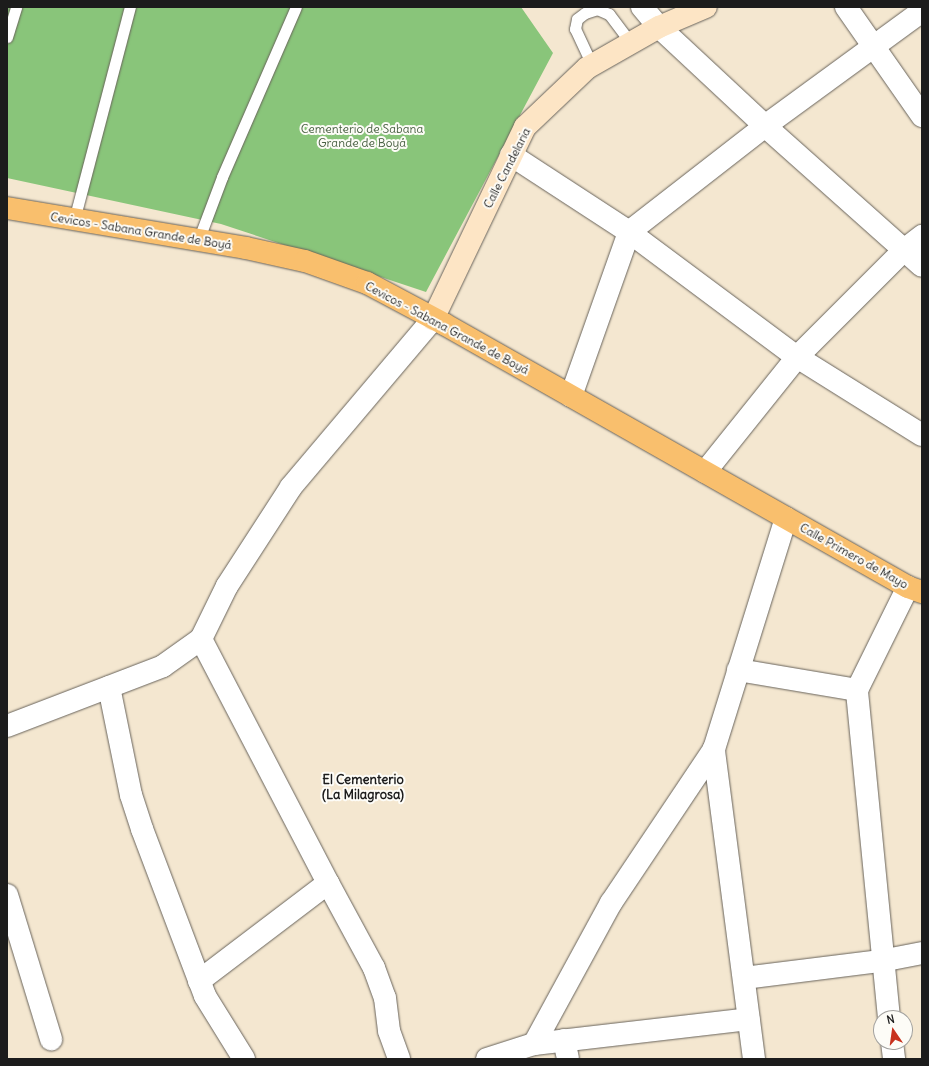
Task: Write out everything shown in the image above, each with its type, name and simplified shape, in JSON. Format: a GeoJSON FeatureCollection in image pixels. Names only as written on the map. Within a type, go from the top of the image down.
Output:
{"type":"FeatureCollection","features":[{"type":"Feature","properties":{"kind":"main road","name":"Calle Candelaria"},"geometry":{"type":"LineString","coordinates":[[433,319],[525,127],[592,65],[630,42],[659,27],[706,7]]}},
{"type":"Feature","properties":{"kind":"main road","name":"Cevicos - Sabana Grande de Boyá"},"geometry":{"type":"LineString","coordinates":[[7,208],[198,240],[305,261],[367,284],[571,396],[786,518]]}},
{"type":"Feature","properties":{"kind":"main road","name":"Calle Primero de Mayo"},"geometry":{"type":"LineString","coordinates":[[786,518],[915,589]]}},
{"type":"Feature","properties":{"kind":"street"},"geometry":{"type":"LineString","coordinates":[[642,7],[659,27],[765,126],[922,266]]}},
{"type":"Feature","properties":{"kind":"street"},"geometry":{"type":"LineString","coordinates":[[846,7],[922,116]]}},
{"type":"Feature","properties":{"kind":"street"},"geometry":{"type":"LineString","coordinates":[[571,396],[629,232],[765,126],[922,11]]}},
{"type":"Feature","properties":{"kind":"street"},"geometry":{"type":"LineString","coordinates":[[511,155],[629,232],[797,357],[922,435]]}},
{"type":"Feature","properties":{"kind":"street"},"geometry":{"type":"LineString","coordinates":[[705,472],[797,357],[904,250],[922,236]]}},
{"type":"Feature","properties":{"kind":"street"},"geometry":{"type":"LineString","coordinates":[[7,726],[163,666],[201,639],[227,586],[291,487],[433,319]]}},
{"type":"Feature","properties":{"kind":"street"},"geometry":{"type":"LineString","coordinates":[[534,1044],[611,903],[714,749],[786,518]]}},
{"type":"Feature","properties":{"kind":"street"},"geometry":{"type":"LineString","coordinates":[[887,1010],[881,961],[857,690],[915,589]]}},
{"type":"Feature","properties":{"kind":"street"},"geometry":{"type":"LineString","coordinates":[[201,639],[374,968],[385,998],[389,1031],[399,1059]]}},
{"type":"Feature","properties":{"kind":"street"},"geometry":{"type":"LineString","coordinates":[[738,670],[857,690]]}},
{"type":"Feature","properties":{"kind":"street"},"geometry":{"type":"LineString","coordinates":[[109,686],[132,795],[142,829],[205,996],[244,1059]]}},
{"type":"Feature","properties":{"kind":"street"},"geometry":{"type":"LineString","coordinates":[[714,749],[754,1059]]}},
{"type":"Feature","properties":{"kind":"street"},"geometry":{"type":"LineString","coordinates":[[199,981],[328,883]]}},
{"type":"Feature","properties":{"kind":"street"},"geometry":{"type":"LineString","coordinates":[[7,895],[51,1039]]}},
{"type":"Feature","properties":{"kind":"street"},"geometry":{"type":"LineString","coordinates":[[744,978],[881,961],[922,953]]}},
{"type":"Feature","properties":{"kind":"street"},"geometry":{"type":"LineString","coordinates":[[487,1059],[534,1044],[566,1050],[749,1019]]}},
{"type":"Feature","properties":{"kind":"lane"},"geometry":{"type":"LineString","coordinates":[[7,37],[16,7]]}},
{"type":"Feature","properties":{"kind":"lane"},"geometry":{"type":"LineString","coordinates":[[74,220],[130,7]]}},
{"type":"Feature","properties":{"kind":"lane"},"geometry":{"type":"LineString","coordinates":[[198,240],[222,177],[296,7]]}},
{"type":"Feature","properties":{"kind":"lane"},"geometry":{"type":"LineString","coordinates":[[592,65],[575,29],[577,19],[585,13],[596,9],[609,14],[630,42]]}},
{"type":"Feature","properties":{"kind":"green space","name":"Cementerio de Sabana Grande de Boyá"},"geometry":{"type":"Polygon","coordinates":[[[7,7],[521,7],[553,53],[426,292],[221,224],[7,178],[7,7]]]}},
{"type":"Feature","properties":{"kind":"district","name":"El Cementerio (La Milagrosa)"},"geometry":{"type":"Point","coordinates":[363,788]}}]}
